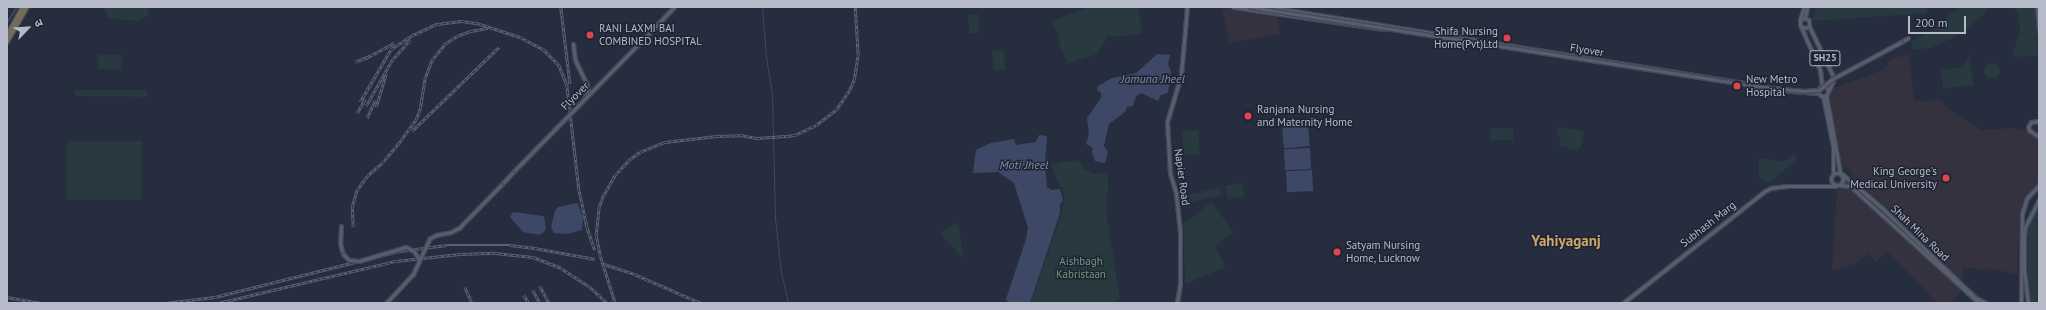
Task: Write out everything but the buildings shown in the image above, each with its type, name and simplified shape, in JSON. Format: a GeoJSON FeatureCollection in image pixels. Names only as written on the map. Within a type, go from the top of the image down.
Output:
{"type":"FeatureCollection","features":[{"type":"Feature","properties":{"kind":"highway"},"geometry":{"type":"LineString","coordinates":[[7,36],[24,7]]}},
{"type":"Feature","properties":{"kind":"highway"},"geometry":{"type":"LineString","coordinates":[[7,42],[27,7]]}},
{"type":"Feature","properties":{"kind":"main road","name":"Flyover"},"geometry":{"type":"LineString","coordinates":[[386,303],[409,280],[429,239],[436,235],[451,232],[459,228],[674,7]]}},
{"type":"Feature","properties":{"kind":"main road","name":"Napier Road"},"geometry":{"type":"LineString","coordinates":[[1177,303],[1181,258],[1176,193],[1170,173],[1167,122],[1180,82],[1186,35],[1187,7]]}},
{"type":"Feature","properties":{"kind":"main road"},"geometry":{"type":"LineString","coordinates":[[1233,7],[1648,68]]}},
{"type":"Feature","properties":{"kind":"main road","name":"Flyover"},"geometry":{"type":"LineString","coordinates":[[1250,7],[1762,87],[1802,91],[1816,91],[1832,79],[1908,38]]}},
{"type":"Feature","properties":{"kind":"main road"},"geometry":{"type":"LineString","coordinates":[[1269,7],[1768,87],[1804,90],[1825,87],[1833,137],[1841,173],[1842,181],[1838,185],[1832,182],[1834,160],[1833,137]]}},
{"type":"Feature","properties":{"kind":"main road","name":"SH25"},"geometry":{"type":"LineString","coordinates":[[1804,7],[1800,20],[1800,26],[1803,36],[1820,70],[1819,89]]}},
{"type":"Feature","properties":{"kind":"main road"},"geometry":{"type":"LineString","coordinates":[[1800,20],[1805,18],[1808,7]]}},
{"type":"Feature","properties":{"kind":"main road"},"geometry":{"type":"LineString","coordinates":[[2038,10],[2039,32]]}},
{"type":"Feature","properties":{"kind":"main road","name":"SH25"},"geometry":{"type":"LineString","coordinates":[[1805,18],[1808,20],[1809,26],[1833,76],[1833,81],[1826,94]]}},
{"type":"Feature","properties":{"kind":"main road"},"geometry":{"type":"LineString","coordinates":[[1800,26],[1804,28],[1809,26]]}},
{"type":"Feature","properties":{"kind":"main road"},"geometry":{"type":"LineString","coordinates":[[574,46],[576,60],[588,88],[587,94],[579,104]]}},
{"type":"Feature","properties":{"kind":"main road"},"geometry":{"type":"LineString","coordinates":[[1819,89],[1826,94]]}},
{"type":"Feature","properties":{"kind":"main road"},"geometry":{"type":"LineString","coordinates":[[2039,121],[2031,122],[2028,127],[2029,130],[2039,137]]}},
{"type":"Feature","properties":{"kind":"main road"},"geometry":{"type":"LineString","coordinates":[[1833,174],[1836,172],[1841,173]]}},
{"type":"Feature","properties":{"kind":"main road","name":"Shah Mina Road"},"geometry":{"type":"LineString","coordinates":[[1841,173],[1871,199],[1910,239],[1979,303]]}},
{"type":"Feature","properties":{"kind":"main road","name":"Subhash Marg"},"geometry":{"type":"LineString","coordinates":[[1815,186],[1832,182]]}},
{"type":"Feature","properties":{"kind":"main road","name":"Shah Mina Road"},"geometry":{"type":"LineString","coordinates":[[1838,185],[1850,186],[1896,225]]}},
{"type":"Feature","properties":{"kind":"main road","name":"Subhash Marg"},"geometry":{"type":"LineString","coordinates":[[1622,303],[1765,191],[1771,188],[1838,185]]}},
{"type":"Feature","properties":{"kind":"main road"},"geometry":{"type":"LineString","coordinates":[[2020,303],[2022,296],[2023,205],[2027,198],[2039,185]]}},
{"type":"Feature","properties":{"kind":"main road"},"geometry":{"type":"LineString","coordinates":[[1868,202],[1871,199]]}},
{"type":"Feature","properties":{"kind":"main road"},"geometry":{"type":"LineString","coordinates":[[2028,303],[2024,268],[2023,227],[2039,199]]}},
{"type":"Feature","properties":{"kind":"main road"},"geometry":{"type":"LineString","coordinates":[[341,226],[340,243],[343,254],[349,260],[359,261],[406,247],[414,251],[419,260]]}},
{"type":"Feature","properties":{"kind":"main road","name":"Shah Mina Road"},"geometry":{"type":"LineString","coordinates":[[1933,260],[1976,298],[1986,303]]}},
{"type":"Feature","properties":{"kind":"shaded area"},"geometry":{"type":"Polygon","coordinates":[[[1222,7],[1277,15],[1280,34],[1230,43],[1222,7]]]}},
{"type":"Feature","properties":{"kind":"shaded area","name":"King George's Medical University"},"geometry":{"type":"Polygon","coordinates":[[[1909,54],[1914,99],[1916,101],[1941,100],[1948,109],[1981,130],[2015,128],[2024,130],[2039,140],[2039,182],[2023,201],[2019,220],[2017,274],[1987,268],[1987,270],[1963,267],[1962,281],[1964,283],[1961,291],[1950,303],[1938,303],[1887,251],[1876,262],[1867,253],[1858,263],[1832,271],[1837,188],[1848,187],[1854,182],[1851,171],[1842,165],[1840,161],[1830,98],[1834,88],[1875,73],[1883,69],[1891,59],[1909,54]]]}},
{"type":"Feature","properties":{"kind":"green space"},"geometry":{"type":"Polygon","coordinates":[[[104,7],[148,7],[149,11],[148,15],[139,21],[114,19],[108,18],[104,7]]]}},
{"type":"Feature","properties":{"kind":"green space"},"geometry":{"type":"Polygon","coordinates":[[[1089,7],[1138,7],[1143,33],[1107,37],[1097,54],[1068,63],[1060,47],[1058,33],[1053,27],[1052,21],[1089,7]]]}},
{"type":"Feature","properties":{"kind":"green space"},"geometry":{"type":"Polygon","coordinates":[[[1817,7],[1926,7],[1928,13],[1814,21],[1812,20],[1817,7]]]}},
{"type":"Feature","properties":{"kind":"green space"},"geometry":{"type":"Polygon","coordinates":[[[1960,7],[1989,7],[1986,12],[1966,30],[1951,39],[1931,48],[1912,50],[1911,42],[1938,27],[1939,23],[1960,7]]]}},
{"type":"Feature","properties":{"kind":"green space"},"geometry":{"type":"Polygon","coordinates":[[[2014,7],[2036,7],[2039,56],[2014,57],[2013,52],[2020,32],[2018,15],[2014,7]]]}},
{"type":"Feature","properties":{"kind":"green space"},"geometry":{"type":"Polygon","coordinates":[[[978,14],[979,33],[969,33],[968,15],[978,14]]]}},
{"type":"Feature","properties":{"kind":"green space"},"geometry":{"type":"Polygon","coordinates":[[[1004,50],[1005,70],[993,71],[992,51],[1004,50]]]}},
{"type":"Feature","properties":{"kind":"green space"},"geometry":{"type":"Polygon","coordinates":[[[98,54],[122,55],[121,70],[97,69],[98,54]]]}},
{"type":"Feature","properties":{"kind":"green space"},"geometry":{"type":"Polygon","coordinates":[[[1969,55],[1974,85],[1943,89],[1941,69],[1959,68],[1965,64],[1969,55]]]}},
{"type":"Feature","properties":{"kind":"green space"},"geometry":{"type":"Polygon","coordinates":[[[1992,63],[1999,68],[2000,71],[1995,78],[1992,79],[1985,74],[1984,71],[1989,64],[1992,63]]]}},
{"type":"Feature","properties":{"kind":"green space"},"geometry":{"type":"Polygon","coordinates":[[[75,90],[147,90],[147,97],[75,96],[75,90]]]}},
{"type":"Feature","properties":{"kind":"green space"},"geometry":{"type":"Polygon","coordinates":[[[1558,127],[1584,131],[1581,147],[1578,151],[1559,146],[1561,138],[1556,136],[1558,127]]]}},
{"type":"Feature","properties":{"kind":"green space"},"geometry":{"type":"Polygon","coordinates":[[[1491,128],[1513,128],[1513,140],[1491,140],[1491,128]]]}},
{"type":"Feature","properties":{"kind":"green space"},"geometry":{"type":"Polygon","coordinates":[[[1198,130],[1200,154],[1184,155],[1182,131],[1198,130]]]}},
{"type":"Feature","properties":{"kind":"green space"},"geometry":{"type":"Polygon","coordinates":[[[67,141],[142,141],[142,200],[67,200],[67,141]]]}},
{"type":"Feature","properties":{"kind":"green space"},"geometry":{"type":"Polygon","coordinates":[[[1793,154],[1797,159],[1769,183],[1759,178],[1758,158],[1777,161],[1787,160],[1793,154]]]}},
{"type":"Feature","properties":{"kind":"green space","name":"Aishbagh Kabristaan"},"geometry":{"type":"Polygon","coordinates":[[[1078,161],[1084,169],[1094,174],[1107,172],[1109,193],[1107,195],[1107,216],[1120,299],[1111,303],[1031,303],[1061,215],[1064,200],[1064,194],[1051,166],[1063,162],[1078,161]]]}},
{"type":"Feature","properties":{"kind":"green space"},"geometry":{"type":"Polygon","coordinates":[[[1243,183],[1244,197],[1228,199],[1225,186],[1243,183]]]}},
{"type":"Feature","properties":{"kind":"green space"},"geometry":{"type":"Polygon","coordinates":[[[1220,187],[1222,195],[1190,203],[1188,195],[1220,187]]]}},
{"type":"Feature","properties":{"kind":"green space"},"geometry":{"type":"Polygon","coordinates":[[[1212,202],[1233,232],[1215,246],[1226,267],[1185,284],[1183,224],[1212,202]]]}},
{"type":"Feature","properties":{"kind":"green space"},"geometry":{"type":"Polygon","coordinates":[[[2039,203],[2039,303],[2030,303],[2025,240],[2026,232],[2039,203]]]}},
{"type":"Feature","properties":{"kind":"green space"},"geometry":{"type":"Polygon","coordinates":[[[958,222],[964,260],[940,233],[958,222]]]}},
{"type":"Feature","properties":{"kind":"water","name":"Jamuna Jheel"},"geometry":{"type":"Polygon","coordinates":[[[1157,54],[1170,55],[1168,64],[1171,71],[1168,93],[1161,95],[1158,101],[1141,93],[1136,96],[1133,106],[1127,107],[1125,112],[1109,124],[1104,146],[1108,152],[1105,163],[1095,161],[1092,152],[1093,148],[1086,144],[1089,134],[1087,118],[1101,98],[1101,93],[1097,90],[1098,86],[1112,78],[1136,73],[1157,54]]]}},
{"type":"Feature","properties":{"kind":"water"},"geometry":{"type":"Polygon","coordinates":[[[1308,125],[1310,146],[1284,148],[1282,127],[1308,125]]]}},
{"type":"Feature","properties":{"kind":"water","name":"Moti Jheel"},"geometry":{"type":"Polygon","coordinates":[[[1039,135],[1047,136],[1045,164],[1047,187],[1051,190],[1060,189],[1063,200],[1060,205],[1060,213],[1030,303],[1009,303],[1006,299],[1026,239],[1028,228],[1014,183],[998,172],[973,173],[976,150],[991,143],[1014,139],[1016,145],[1036,142],[1039,135]]]}},
{"type":"Feature","properties":{"kind":"water"},"geometry":{"type":"Polygon","coordinates":[[[1310,148],[1311,169],[1285,170],[1284,149],[1310,148]]]}},
{"type":"Feature","properties":{"kind":"water"},"geometry":{"type":"Polygon","coordinates":[[[1312,170],[1313,191],[1287,192],[1286,171],[1312,170]]]}},
{"type":"Feature","properties":{"kind":"water"},"geometry":{"type":"Polygon","coordinates":[[[576,203],[578,204],[583,218],[582,230],[567,234],[554,233],[551,227],[555,211],[558,207],[576,203]]]}},
{"type":"Feature","properties":{"kind":"water"},"geometry":{"type":"Polygon","coordinates":[[[513,212],[544,216],[546,228],[544,232],[540,235],[523,232],[510,217],[513,212]]]}},
{"type":"Feature","properties":{"kind":"waterway"},"geometry":{"type":"LineString","coordinates":[[8,21],[17,7]]}},
{"type":"Feature","properties":{"kind":"waterway"},"geometry":{"type":"LineString","coordinates":[[762,7],[766,57],[772,94],[775,218],[781,272],[788,303]]}},
{"type":"Feature","properties":{"kind":"railway"},"geometry":{"type":"LineString","coordinates":[[561,7],[570,83]]}},
{"type":"Feature","properties":{"kind":"railway"},"geometry":{"type":"LineString","coordinates":[[615,303],[600,256],[596,235],[599,207],[603,196],[615,175],[630,159],[640,152],[665,142],[717,136],[740,135],[757,138],[795,135],[816,125],[836,110],[849,91],[854,80],[858,56],[855,7]]}},
{"type":"Feature","properties":{"kind":"railway"},"geometry":{"type":"LineString","coordinates":[[360,102],[391,49],[411,36],[437,24],[462,21],[480,24],[520,37],[543,49],[559,65],[567,85],[579,189],[587,227],[595,250]]}},
{"type":"Feature","properties":{"kind":"railway"},"geometry":{"type":"LineString","coordinates":[[353,227],[352,207],[357,190],[367,176],[382,163],[416,119],[420,109],[425,78],[432,60],[446,43],[457,36],[471,31],[488,28]]}},
{"type":"Feature","properties":{"kind":"railway"},"geometry":{"type":"LineString","coordinates":[[366,106],[392,60],[410,40]]}},
{"type":"Feature","properties":{"kind":"railway"},"geometry":{"type":"LineString","coordinates":[[366,58],[394,43]]}},
{"type":"Feature","properties":{"kind":"railway"},"geometry":{"type":"LineString","coordinates":[[412,131],[499,47]]}},
{"type":"Feature","properties":{"kind":"railway"},"geometry":{"type":"LineString","coordinates":[[355,62],[370,56]]}},
{"type":"Feature","properties":{"kind":"railway"},"geometry":{"type":"LineString","coordinates":[[376,107],[386,75]]}},
{"type":"Feature","properties":{"kind":"railway"},"geometry":{"type":"LineString","coordinates":[[357,113],[365,99]]}},
{"type":"Feature","properties":{"kind":"railway"},"geometry":{"type":"LineString","coordinates":[[367,118],[375,100]]}},
{"type":"Feature","properties":{"kind":"railway"},"geometry":{"type":"LineString","coordinates":[[165,303],[215,297],[400,251],[447,245],[510,245],[595,259]]}},
{"type":"Feature","properties":{"kind":"railway"},"geometry":{"type":"LineString","coordinates":[[218,303],[396,261],[460,254],[495,253],[533,257],[561,268],[589,286],[607,303]]}},
{"type":"Feature","properties":{"kind":"railway"},"geometry":{"type":"LineString","coordinates":[[604,264],[634,274],[701,303]]}},
{"type":"Feature","properties":{"kind":"railway"},"geometry":{"type":"LineString","coordinates":[[540,286],[549,303]]}},
{"type":"Feature","properties":{"kind":"railway"},"geometry":{"type":"LineString","coordinates":[[465,287],[472,303]]}},
{"type":"Feature","properties":{"kind":"railway"},"geometry":{"type":"LineString","coordinates":[[533,290],[540,303]]}},
{"type":"Feature","properties":{"kind":"railway"},"geometry":{"type":"LineString","coordinates":[[524,295],[529,303]]}},
{"type":"Feature","properties":{"kind":"railway"},"geometry":{"type":"LineString","coordinates":[[7,297],[42,303]]}},
{"type":"Feature","properties":{"kind":"place","name":"RANI LAXMI BAI COMBINED HOSPITAL"},"geometry":{"type":"Point","coordinates":[590,35]}},
{"type":"Feature","properties":{"kind":"place","name":"Shifa Nursing Home(Pvt)Ltd"},"geometry":{"type":"Point","coordinates":[1507,38]}},
{"type":"Feature","properties":{"kind":"place","name":"New Metro Hospital"},"geometry":{"type":"Point","coordinates":[1737,86]}},
{"type":"Feature","properties":{"kind":"place","name":"Ranjana Nursing and Maternity Home"},"geometry":{"type":"Point","coordinates":[1248,116]}},
{"type":"Feature","properties":{"kind":"place","name":"King George's Medical University"},"geometry":{"type":"Point","coordinates":[1946,178]}},
{"type":"Feature","properties":{"kind":"place","name":"Satyam Nursing Home, Lucknow"},"geometry":{"type":"Point","coordinates":[1337,252]}},
{"type":"Feature","properties":{"kind":"district","name":"Yahiyaganj"},"geometry":{"type":"Point","coordinates":[1566,241]}}]}
